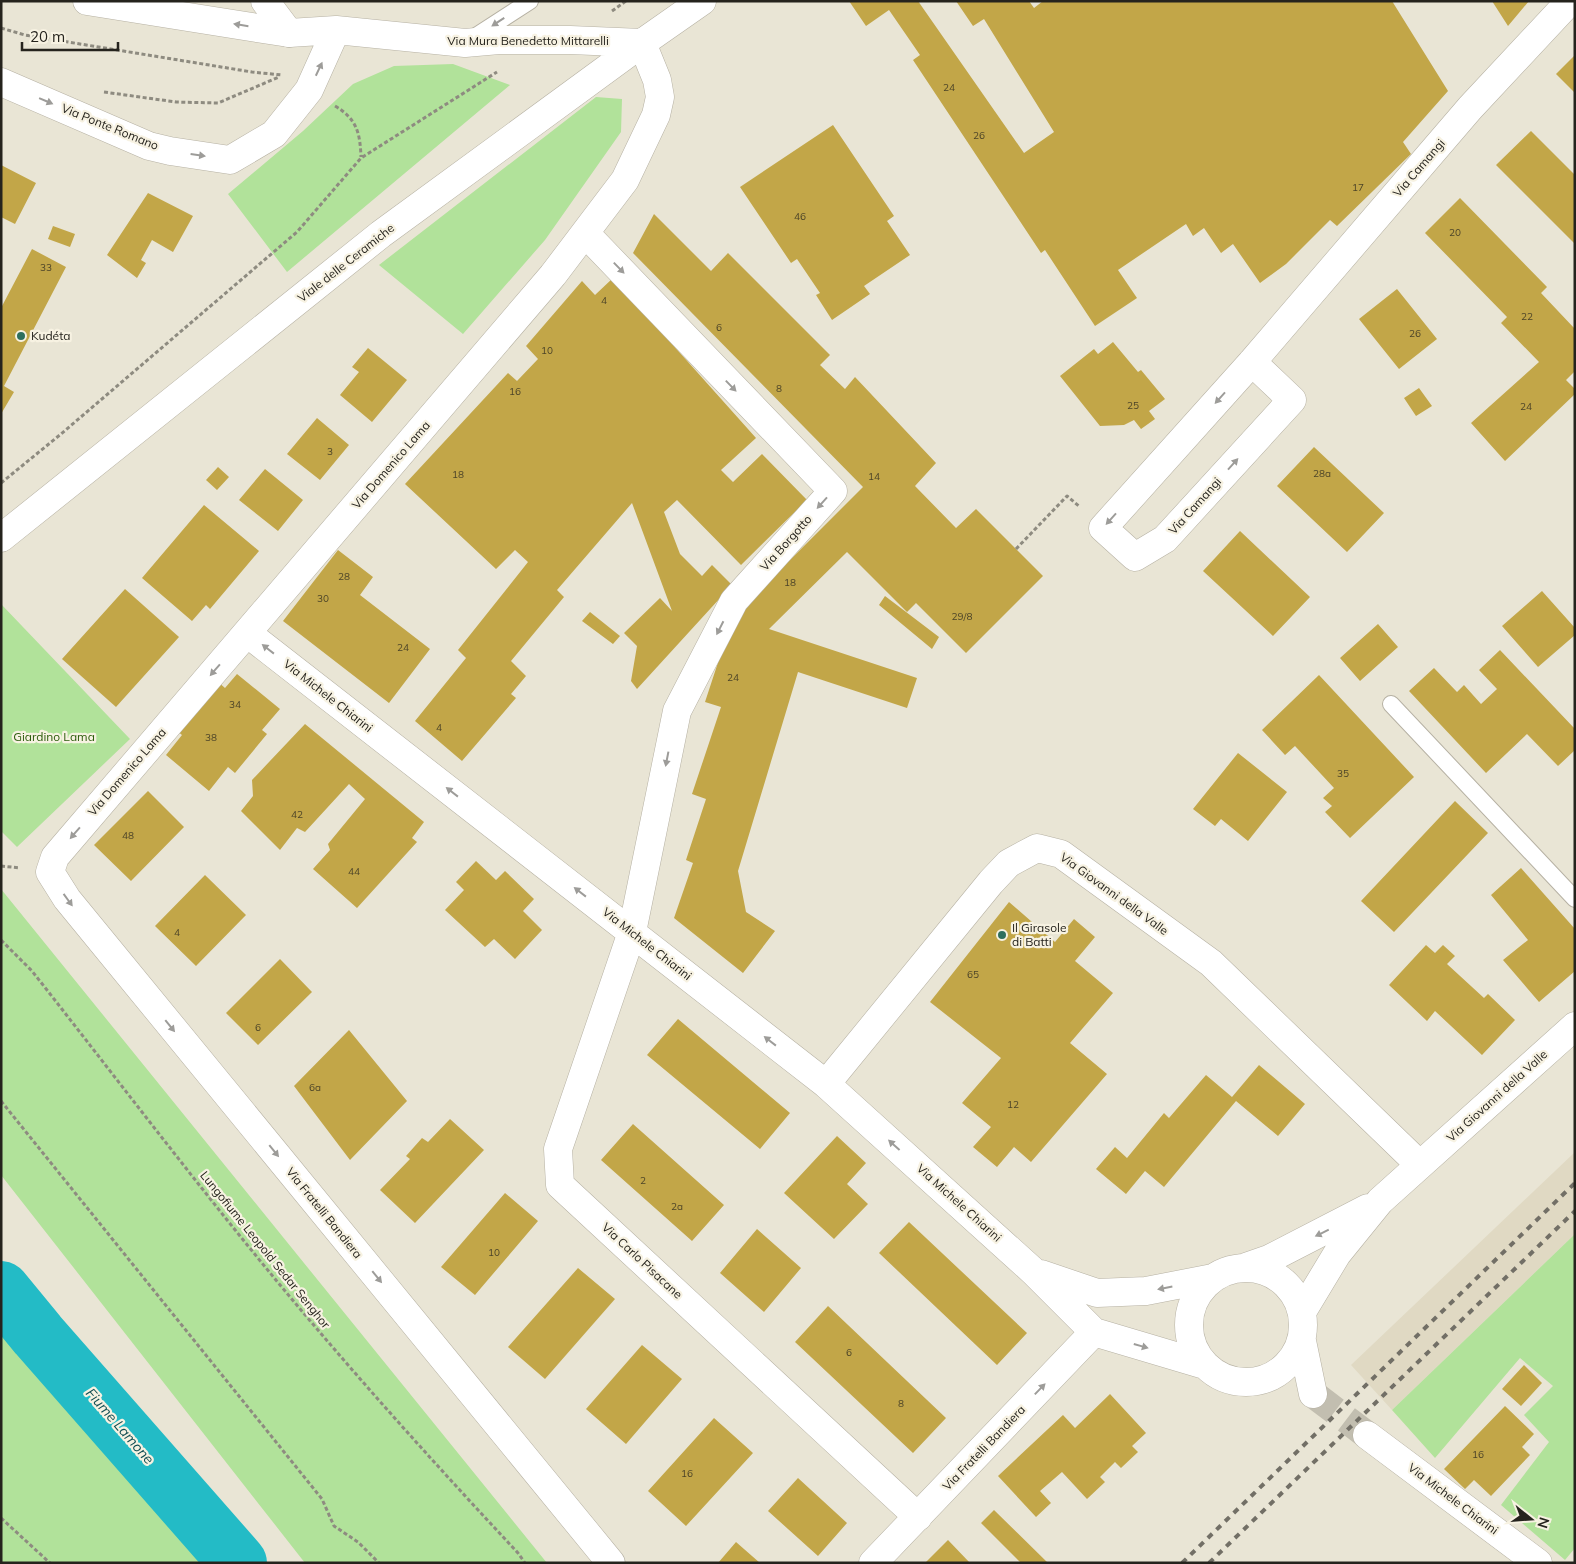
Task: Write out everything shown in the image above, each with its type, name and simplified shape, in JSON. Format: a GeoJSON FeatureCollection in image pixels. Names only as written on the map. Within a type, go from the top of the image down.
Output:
{"type":"FeatureCollection","features":[{"type":"Feature","properties":{"kind":"street","name":"Via Mura Benedetto Mittarelli"},"geometry":{"type":"LineString","coordinates":[[87,1],[289,33],[336,30],[465,44],[499,40],[642,42]]}},
{"type":"Feature","properties":{"kind":"street"},"geometry":{"type":"LineString","coordinates":[[265,1],[289,33]]}},
{"type":"Feature","properties":{"kind":"street","name":"Viale delle Ceramiche"},"geometry":{"type":"LineString","coordinates":[[1,538],[381,234],[642,42],[702,1]]}},
{"type":"Feature","properties":{"kind":"street","name":"Via Camangi"},"geometry":{"type":"LineString","coordinates":[[1252,362],[1292,400],[1165,539],[1135,557],[1103,528],[1252,362],[1470,108],[1570,1]]}},
{"type":"Feature","properties":{"kind":"street","name":"Via Ponte Romano"},"geometry":{"type":"LineString","coordinates":[[1,82],[149,146],[230,160],[274,134],[309,90],[336,30]]}},
{"type":"Feature","properties":{"kind":"street","name":"Via Domenico Lama"},"geometry":{"type":"LineString","coordinates":[[54,857],[553,275],[626,180],[656,115],[660,97],[657,80],[642,42]]}},
{"type":"Feature","properties":{"kind":"street","name":"Via Borgotto"},"geometry":{"type":"LineString","coordinates":[[585,233],[833,491],[734,601],[677,712],[632,932]]}},
{"type":"Feature","properties":{"kind":"street","name":"Via Michele Chiarini"},"geometry":{"type":"LineString","coordinates":[[247,633],[826,1084],[1034,1272],[1094,1332],[1205,1365]]}},
{"type":"Feature","properties":{"kind":"street","name":"Via Giovanni della Valle"},"geometry":{"type":"LineString","coordinates":[[826,1084],[990,882],[1009,863],[1037,848],[1061,854],[1211,962],[1420,1165]]}},
{"type":"Feature","properties":{"kind":"street","name":"Via Fratelli Bandiera"},"geometry":{"type":"LineString","coordinates":[[54,857],[50,872],[67,899],[611,1563]]}},
{"type":"Feature","properties":{"kind":"street","name":"Via Carlo Pisacane"},"geometry":{"type":"LineString","coordinates":[[632,932],[558,1149],[560,1185],[918,1517]]}},
{"type":"Feature","properties":{"kind":"street","name":"Via Giovanni della Valle"},"geometry":{"type":"LineString","coordinates":[[1302,1312],[1337,1254],[1380,1201],[1575,1026]]}},
{"type":"Feature","properties":{"kind":"street","name":"Via Giovanni della Valle"},"geometry":{"type":"LineString","coordinates":[[1246,1267],[1269,1259],[1334,1227],[1380,1201]]}},
{"type":"Feature","properties":{"kind":"street"},"geometry":{"type":"LineString","coordinates":[[1246,1267],[1265,1270],[1282,1280],[1295,1294],[1302,1312],[1304,1327],[1302,1341],[1295,1356],[1284,1368],[1271,1377],[1254,1382],[1236,1382],[1219,1376],[1205,1365],[1194,1349],[1189,1330],[1191,1310],[1199,1292],[1213,1278],[1228,1270],[1246,1267]]}},
{"type":"Feature","properties":{"kind":"street","name":"Via Michele Chiarini"},"geometry":{"type":"LineString","coordinates":[[1034,1272],[1097,1293],[1146,1291],[1213,1278]]}},
{"type":"Feature","properties":{"kind":"street","name":"Via Fratelli Bandiera"},"geometry":{"type":"LineString","coordinates":[[873,1563],[1094,1332]]}},
{"type":"Feature","properties":{"kind":"street"},"geometry":{"type":"LineString","coordinates":[[1271,1377],[1313,1394],[1302,1341]]}},
{"type":"Feature","properties":{"kind":"street","name":"Via Michele Chiarini"},"geometry":{"type":"LineString","coordinates":[[1367,1435],[1538,1563]]}},
{"type":"Feature","properties":{"kind":"lane"},"geometry":{"type":"LineString","coordinates":[[465,44],[530,1]]}},
{"type":"Feature","properties":{"kind":"lane"},"geometry":{"type":"LineString","coordinates":[[1391,704],[1575,899]]}},
{"type":"Feature","properties":{"kind":"path"},"geometry":{"type":"LineString","coordinates":[[1,28],[25,35],[282,76],[218,103],[176,102],[101,91]]}},
{"type":"Feature","properties":{"kind":"path"},"geometry":{"type":"LineString","coordinates":[[1,483],[69,428],[297,232],[361,158],[499,71]]}},
{"type":"Feature","properties":{"kind":"path"},"geometry":{"type":"LineString","coordinates":[[1016,549],[1067,496],[1103,528]]}},
{"type":"Feature","properties":{"kind":"path","name":"Lungofiume Leopold Sedar Senghor"},"geometry":{"type":"LineString","coordinates":[[1,940],[32,971],[311,1322],[426,1454],[526,1563]]}},
{"type":"Feature","properties":{"kind":"path"},"geometry":{"type":"LineString","coordinates":[[1,1101],[322,1499],[334,1526],[358,1542],[379,1563]]}},
{"type":"Feature","properties":{"kind":"path"},"geometry":{"type":"LineString","coordinates":[[1,1518],[50,1563]]}},
{"type":"Feature","properties":{"kind":"shaded area"},"geometry":{"type":"Polygon","coordinates":[[[1575,1152],[1575,1234],[1392,1410],[1351,1365],[1575,1152]]]}},
{"type":"Feature","properties":{"kind":"green space"},"geometry":{"type":"Polygon","coordinates":[[[453,64],[510,85],[287,272],[228,194],[303,131],[353,84],[394,66],[453,64]]]}},
{"type":"Feature","properties":{"kind":"green space"},"geometry":{"type":"Polygon","coordinates":[[[596,97],[622,99],[621,132],[545,240],[463,334],[379,265],[596,97]]]}},
{"type":"Feature","properties":{"kind":"green space","name":"Giardino Lama"},"geometry":{"type":"Polygon","coordinates":[[[1,604],[130,739],[17,847],[1,831],[1,604]]]}},
{"type":"Feature","properties":{"kind":"green space"},"geometry":{"type":"Polygon","coordinates":[[[1,889],[547,1563],[305,1563],[1,1175],[1,889]]]}},
{"type":"Feature","properties":{"kind":"green space"},"geometry":{"type":"Polygon","coordinates":[[[1575,1234],[1575,1548],[1565,1560],[1501,1505],[1549,1442],[1524,1415],[1553,1386],[1520,1358],[1435,1458],[1392,1410],[1575,1234]]]}},
{"type":"Feature","properties":{"kind":"green space"},"geometry":{"type":"Polygon","coordinates":[[[1,1293],[228,1563],[1,1563],[1,1293]]]}},
{"type":"Feature","properties":{"kind":"building"},"geometry":{"type":"Polygon","coordinates":[[[849,1],[918,1],[1024,153],[1054,132],[984,19],[973,26],[956,1],[1029,1],[1034,8],[1043,1],[1392,1],[1448,91],[1403,142],[1411,154],[1337,226],[1330,220],[1286,264],[1260,283],[1233,244],[1221,253],[1204,228],[1193,236],[1186,224],[1118,270],[1137,298],[1095,326],[1045,250],[1041,253],[913,60],[920,55],[889,10],[866,26],[849,1]]]}},
{"type":"Feature","properties":{"kind":"building"},"geometry":{"type":"Polygon","coordinates":[[[1492,1],[1529,1],[1508,26],[1492,1]]]}},
{"type":"Feature","properties":{"kind":"building"},"geometry":{"type":"Polygon","coordinates":[[[1575,55],[1575,93],[1556,74],[1575,55]]]}},
{"type":"Feature","properties":{"kind":"building"},"geometry":{"type":"Polygon","coordinates":[[[833,125],[894,216],[887,221],[910,255],[864,286],[870,294],[832,320],[816,295],[820,293],[797,259],[791,263],[740,187],[833,125]]]}},
{"type":"Feature","properties":{"kind":"building"},"geometry":{"type":"Polygon","coordinates":[[[1531,131],[1575,175],[1575,244],[1496,165],[1531,131]]]}},
{"type":"Feature","properties":{"kind":"building"},"geometry":{"type":"Polygon","coordinates":[[[1,165],[36,183],[15,224],[1,217],[1,165]]]}},
{"type":"Feature","properties":{"kind":"building"},"geometry":{"type":"Polygon","coordinates":[[[148,193],[193,216],[173,252],[152,240],[141,260],[146,263],[137,278],[107,255],[148,193]]]}},
{"type":"Feature","properties":{"kind":"building"},"geometry":{"type":"Polygon","coordinates":[[[1460,198],[1547,287],[1541,293],[1575,329],[1575,371],[1566,380],[1575,389],[1575,394],[1505,461],[1471,423],[1539,362],[1501,323],[1507,317],[1425,233],[1460,198]]]}},
{"type":"Feature","properties":{"kind":"building"},"geometry":{"type":"Polygon","coordinates":[[[654,214],[711,271],[728,253],[830,355],[820,365],[845,389],[855,377],[936,463],[915,486],[956,528],[976,509],[1043,576],[966,653],[916,603],[907,612],[847,552],[769,629],[917,678],[907,708],[798,672],[738,871],[746,912],[775,931],[743,973],[674,918],[693,863],[686,860],[706,799],[692,794],[721,707],[705,702],[733,617],[863,487],[633,253],[654,214]]]}},
{"type":"Feature","properties":{"kind":"building"},"geometry":{"type":"Polygon","coordinates":[[[53,226],[75,234],[70,247],[48,239],[53,226]]]}},
{"type":"Feature","properties":{"kind":"building"},"geometry":{"type":"Polygon","coordinates":[[[32,249],[66,267],[4,386],[14,392],[1,414],[1,308],[32,249]]]}},
{"type":"Feature","properties":{"kind":"building"},"geometry":{"type":"Polygon","coordinates":[[[613,278],[756,438],[721,470],[733,482],[762,454],[807,500],[741,565],[677,500],[664,512],[680,554],[702,576],[712,565],[732,585],[637,689],[631,681],[637,646],[624,633],[660,598],[672,611],[632,503],[557,590],[564,597],[511,661],[526,676],[511,694],[516,698],[462,761],[415,721],[466,658],[458,650],[528,562],[515,550],[496,569],[405,484],[508,373],[517,381],[538,359],[526,346],[582,281],[595,295],[613,278]]]}},
{"type":"Feature","properties":{"kind":"building"},"geometry":{"type":"Polygon","coordinates":[[[1397,289],[1437,339],[1399,369],[1359,319],[1397,289]]]}},
{"type":"Feature","properties":{"kind":"building"},"geometry":{"type":"Polygon","coordinates":[[[1113,342],[1138,372],[1141,370],[1165,399],[1149,411],[1155,419],[1141,429],[1134,420],[1124,425],[1100,426],[1060,376],[1094,349],[1098,354],[1113,342]]]}},
{"type":"Feature","properties":{"kind":"building"},"geometry":{"type":"Polygon","coordinates":[[[368,348],[407,380],[372,422],[340,395],[359,372],[352,367],[368,348]]]}},
{"type":"Feature","properties":{"kind":"building"},"geometry":{"type":"Polygon","coordinates":[[[1419,388],[1432,406],[1416,416],[1404,398],[1419,388]]]}},
{"type":"Feature","properties":{"kind":"building"},"geometry":{"type":"Polygon","coordinates":[[[317,418],[349,445],[320,480],[287,454],[317,418]]]}},
{"type":"Feature","properties":{"kind":"building"},"geometry":{"type":"Polygon","coordinates":[[[1314,447],[1384,513],[1347,552],[1277,486],[1314,447]]]}},
{"type":"Feature","properties":{"kind":"building"},"geometry":{"type":"Polygon","coordinates":[[[218,467],[229,477],[217,490],[206,480],[218,467]]]}},
{"type":"Feature","properties":{"kind":"building"},"geometry":{"type":"Polygon","coordinates":[[[265,469],[303,500],[278,531],[239,500],[265,469]]]}},
{"type":"Feature","properties":{"kind":"building"},"geometry":{"type":"Polygon","coordinates":[[[204,505],[259,551],[210,609],[206,605],[192,621],[142,578],[204,505]]]}},
{"type":"Feature","properties":{"kind":"building"},"geometry":{"type":"Polygon","coordinates":[[[1240,531],[1310,597],[1273,636],[1203,571],[1240,531]]]}},
{"type":"Feature","properties":{"kind":"building"},"geometry":{"type":"Polygon","coordinates":[[[338,550],[373,577],[360,595],[430,649],[389,703],[283,621],[338,550]]]}},
{"type":"Feature","properties":{"kind":"building"},"geometry":{"type":"Polygon","coordinates":[[[125,589],[179,637],[116,707],[62,659],[125,589]]]}},
{"type":"Feature","properties":{"kind":"building"},"geometry":{"type":"Polygon","coordinates":[[[1542,591],[1575,628],[1575,635],[1538,667],[1502,626],[1542,591]]]}},
{"type":"Feature","properties":{"kind":"building"},"geometry":{"type":"Polygon","coordinates":[[[885,596],[939,637],[932,649],[879,605],[885,596]]]}},
{"type":"Feature","properties":{"kind":"building"},"geometry":{"type":"Polygon","coordinates":[[[590,612],[620,636],[613,644],[582,621],[590,612]]]}},
{"type":"Feature","properties":{"kind":"building"},"geometry":{"type":"Polygon","coordinates":[[[1378,624],[1398,647],[1360,681],[1340,658],[1378,624]]]}},
{"type":"Feature","properties":{"kind":"building"},"geometry":{"type":"Polygon","coordinates":[[[1500,650],[1575,729],[1575,750],[1558,766],[1527,734],[1486,773],[1409,691],[1434,668],[1457,692],[1464,685],[1481,704],[1497,689],[1479,670],[1500,650]]]}},
{"type":"Feature","properties":{"kind":"building"},"geometry":{"type":"Polygon","coordinates":[[[237,674],[280,709],[262,730],[267,734],[235,773],[228,767],[209,791],[166,755],[182,735],[176,730],[217,681],[225,688],[237,674]]]}},
{"type":"Feature","properties":{"kind":"building"},"geometry":{"type":"Polygon","coordinates":[[[1319,675],[1414,777],[1350,838],[1325,812],[1332,806],[1323,798],[1334,788],[1295,746],[1285,755],[1262,730],[1319,675]]]}},
{"type":"Feature","properties":{"kind":"building"},"geometry":{"type":"Polygon","coordinates":[[[305,724],[424,822],[412,838],[417,842],[357,908],[313,869],[330,850],[328,844],[365,799],[349,784],[305,832],[297,828],[280,850],[241,811],[253,796],[252,780],[305,724]]]}},
{"type":"Feature","properties":{"kind":"building"},"geometry":{"type":"Polygon","coordinates":[[[1238,753],[1287,792],[1248,841],[1221,819],[1215,826],[1193,809],[1238,753]]]}},
{"type":"Feature","properties":{"kind":"building"},"geometry":{"type":"Polygon","coordinates":[[[148,791],[184,827],[131,881],[94,845],[148,791]]]}},
{"type":"Feature","properties":{"kind":"building"},"geometry":{"type":"Polygon","coordinates":[[[1455,801],[1488,833],[1394,932],[1361,901],[1455,801]]]}},
{"type":"Feature","properties":{"kind":"building"},"geometry":{"type":"Polygon","coordinates":[[[476,861],[496,880],[505,871],[534,899],[523,911],[542,930],[515,959],[494,939],[485,947],[445,910],[464,890],[456,882],[476,861]]]}},
{"type":"Feature","properties":{"kind":"building"},"geometry":{"type":"Polygon","coordinates":[[[1521,868],[1575,929],[1575,971],[1539,1002],[1503,960],[1528,940],[1491,895],[1521,868]]]}},
{"type":"Feature","properties":{"kind":"building"},"geometry":{"type":"Polygon","coordinates":[[[205,875],[246,915],[196,966],[155,926],[205,875]]]}},
{"type":"Feature","properties":{"kind":"building"},"geometry":{"type":"Polygon","coordinates":[[[1009,902],[1055,942],[1074,919],[1095,937],[1075,961],[1113,993],[1070,1043],[1107,1074],[1031,1162],[1014,1147],[997,1167],[973,1147],[991,1127],[962,1103],[1001,1058],[930,1002],[1009,902]]]}},
{"type":"Feature","properties":{"kind":"building"},"geometry":{"type":"Polygon","coordinates":[[[1426,945],[1435,953],[1443,945],[1455,956],[1447,964],[1484,998],[1488,994],[1515,1020],[1482,1055],[1435,1011],[1427,1021],[1389,985],[1426,945]]]}},
{"type":"Feature","properties":{"kind":"building"},"geometry":{"type":"Polygon","coordinates":[[[280,959],[312,992],[258,1045],[226,1013],[280,959]]]}},
{"type":"Feature","properties":{"kind":"building"},"geometry":{"type":"Polygon","coordinates":[[[678,1019],[790,1113],[760,1149],[647,1055],[678,1019]]]}},
{"type":"Feature","properties":{"kind":"building"},"geometry":{"type":"Polygon","coordinates":[[[349,1030],[407,1101],[350,1160],[294,1086],[349,1030]]]}},
{"type":"Feature","properties":{"kind":"building"},"geometry":{"type":"Polygon","coordinates":[[[1259,1065],[1305,1104],[1278,1136],[1236,1101],[1164,1187],[1145,1171],[1126,1194],[1096,1169],[1115,1147],[1127,1158],[1164,1113],[1169,1118],[1206,1075],[1232,1097],[1259,1065]]]}},
{"type":"Feature","properties":{"kind":"building"},"geometry":{"type":"Polygon","coordinates":[[[450,1119],[484,1150],[415,1223],[380,1190],[410,1159],[406,1156],[422,1138],[428,1142],[450,1119]]]}},
{"type":"Feature","properties":{"kind":"building"},"geometry":{"type":"Polygon","coordinates":[[[633,1124],[724,1205],[692,1241],[601,1160],[633,1124]]]}},
{"type":"Feature","properties":{"kind":"building"},"geometry":{"type":"Polygon","coordinates":[[[837,1136],[866,1163],[847,1184],[868,1204],[834,1239],[784,1193],[837,1136]]]}},
{"type":"Feature","properties":{"kind":"building"},"geometry":{"type":"Polygon","coordinates":[[[505,1193],[538,1221],[475,1295],[441,1267],[505,1193]]]}},
{"type":"Feature","properties":{"kind":"building"},"geometry":{"type":"Polygon","coordinates":[[[909,1222],[1027,1333],[997,1365],[879,1253],[909,1222]]]}},
{"type":"Feature","properties":{"kind":"building"},"geometry":{"type":"Polygon","coordinates":[[[757,1229],[801,1268],[764,1312],[720,1273],[757,1229]]]}},
{"type":"Feature","properties":{"kind":"building"},"geometry":{"type":"Polygon","coordinates":[[[578,1268],[615,1299],[545,1379],[508,1347],[578,1268]]]}},
{"type":"Feature","properties":{"kind":"building"},"geometry":{"type":"Polygon","coordinates":[[[828,1306],[946,1418],[913,1453],[795,1342],[828,1306]]]}},
{"type":"Feature","properties":{"kind":"building"},"geometry":{"type":"Polygon","coordinates":[[[642,1345],[682,1379],[626,1444],[586,1409],[642,1345]]]}},
{"type":"Feature","properties":{"kind":"building"},"geometry":{"type":"Polygon","coordinates":[[[1524,1365],[1542,1383],[1521,1406],[1502,1389],[1524,1365]]]}},
{"type":"Feature","properties":{"kind":"building"},"geometry":{"type":"Polygon","coordinates":[[[1110,1394],[1146,1433],[1132,1446],[1138,1452],[1121,1468],[1115,1462],[1100,1477],[1105,1482],[1087,1499],[1062,1472],[1040,1491],[1051,1503],[1036,1517],[998,1476],[1063,1415],[1075,1428],[1110,1394]]]}},
{"type":"Feature","properties":{"kind":"building"},"geometry":{"type":"Polygon","coordinates":[[[1505,1406],[1534,1434],[1522,1447],[1530,1455],[1491,1496],[1474,1480],[1465,1489],[1444,1469],[1505,1406]]]}},
{"type":"Feature","properties":{"kind":"building"},"geometry":{"type":"Polygon","coordinates":[[[714,1418],[753,1453],[686,1526],[648,1491],[714,1418]]]}},
{"type":"Feature","properties":{"kind":"building"},"geometry":{"type":"Polygon","coordinates":[[[798,1478],[847,1523],[818,1556],[768,1511],[798,1478]]]}},
{"type":"Feature","properties":{"kind":"building"},"geometry":{"type":"Polygon","coordinates":[[[994,1510],[1048,1563],[1021,1563],[981,1523],[994,1510]]]}},
{"type":"Feature","properties":{"kind":"building"},"geometry":{"type":"Polygon","coordinates":[[[948,1540],[970,1563],[925,1563],[948,1540]]]}},
{"type":"Feature","properties":{"kind":"building"},"geometry":{"type":"Polygon","coordinates":[[[736,1542],[760,1563],[718,1563],[736,1542]]]}},
{"type":"Feature","properties":{"kind":"waterway","name":"Fiume Lamone"},"geometry":{"type":"LineString","coordinates":[[1,1290],[38,1335],[238,1563]]}},
{"type":"Feature","properties":{"kind":"tunnel"},"geometry":{"type":"LineString","coordinates":[[1313,1394],[1367,1435]]}},
{"type":"Feature","properties":{"kind":"railway"},"geometry":{"type":"LineString","coordinates":[[1182,1563],[1575,1183]]}},
{"type":"Feature","properties":{"kind":"railway"},"geometry":{"type":"LineString","coordinates":[[1209,1563],[1575,1211]]}},
{"type":"Feature","properties":{"kind":"place","name":"Kudéta"},"geometry":{"type":"Point","coordinates":[21,336]}},
{"type":"Feature","properties":{"kind":"place","name":"Il Girasole di Batti"},"geometry":{"type":"Point","coordinates":[1002,935]}}]}
